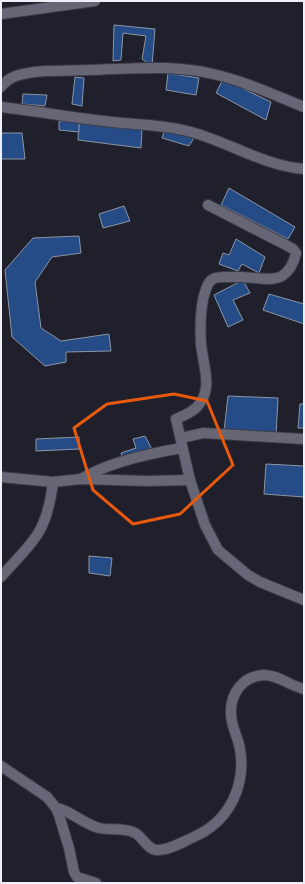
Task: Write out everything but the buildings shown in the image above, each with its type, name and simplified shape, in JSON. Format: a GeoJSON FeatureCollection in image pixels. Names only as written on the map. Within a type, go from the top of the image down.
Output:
{"type":"FeatureCollection","features":[{"type":"Feature","properties":{"kind":"street"},"geometry":{"type":"LineString","coordinates":[[1,14],[95,1]]}},
{"type":"Feature","properties":{"kind":"street"},"geometry":{"type":"LineString","coordinates":[[1,87],[16,76],[35,73],[170,68],[194,70],[230,78],[304,107]]}},
{"type":"Feature","properties":{"kind":"street"},"geometry":{"type":"LineString","coordinates":[[1,107],[105,121],[156,125],[192,132],[272,162],[304,169]]}},
{"type":"Feature","properties":{"kind":"street"},"geometry":{"type":"LineString","coordinates":[[208,206],[284,244],[293,249],[296,253],[292,264],[283,276],[276,279],[240,277],[213,279],[204,293],[201,342],[207,383],[206,391],[204,397],[195,409],[176,419],[190,480],[205,525],[218,550],[248,575],[260,582],[304,600]]}},
{"type":"Feature","properties":{"kind":"street"},"geometry":{"type":"LineString","coordinates":[[80,479],[107,467],[153,454],[203,433],[304,439]]}},
{"type":"Feature","properties":{"kind":"street"},"geometry":{"type":"LineString","coordinates":[[1,477],[53,482],[80,479],[147,481],[190,480]]}},
{"type":"Feature","properties":{"kind":"street"},"geometry":{"type":"LineString","coordinates":[[1,577],[37,534],[50,503],[53,482]]}},
{"type":"Feature","properties":{"kind":"street"},"geometry":{"type":"LineString","coordinates":[[56,808],[66,811],[80,820],[96,827],[134,832],[154,850],[164,849],[204,832],[218,821],[235,798],[241,766],[240,749],[231,715],[231,707],[236,691],[246,680],[264,675],[282,679],[304,689]]}},
{"type":"Feature","properties":{"kind":"street"},"geometry":{"type":"LineString","coordinates":[[1,766],[47,797],[56,808],[66,837],[74,872],[77,877],[96,883]]}},
{"type":"Feature","properties":{"kind":"highlighted area"},"geometry":{"type":"Polygon","coordinates":[[[174,394],[207,401],[233,465],[180,514],[133,524],[93,490],[74,428],[107,404],[174,394]]]}}]}
